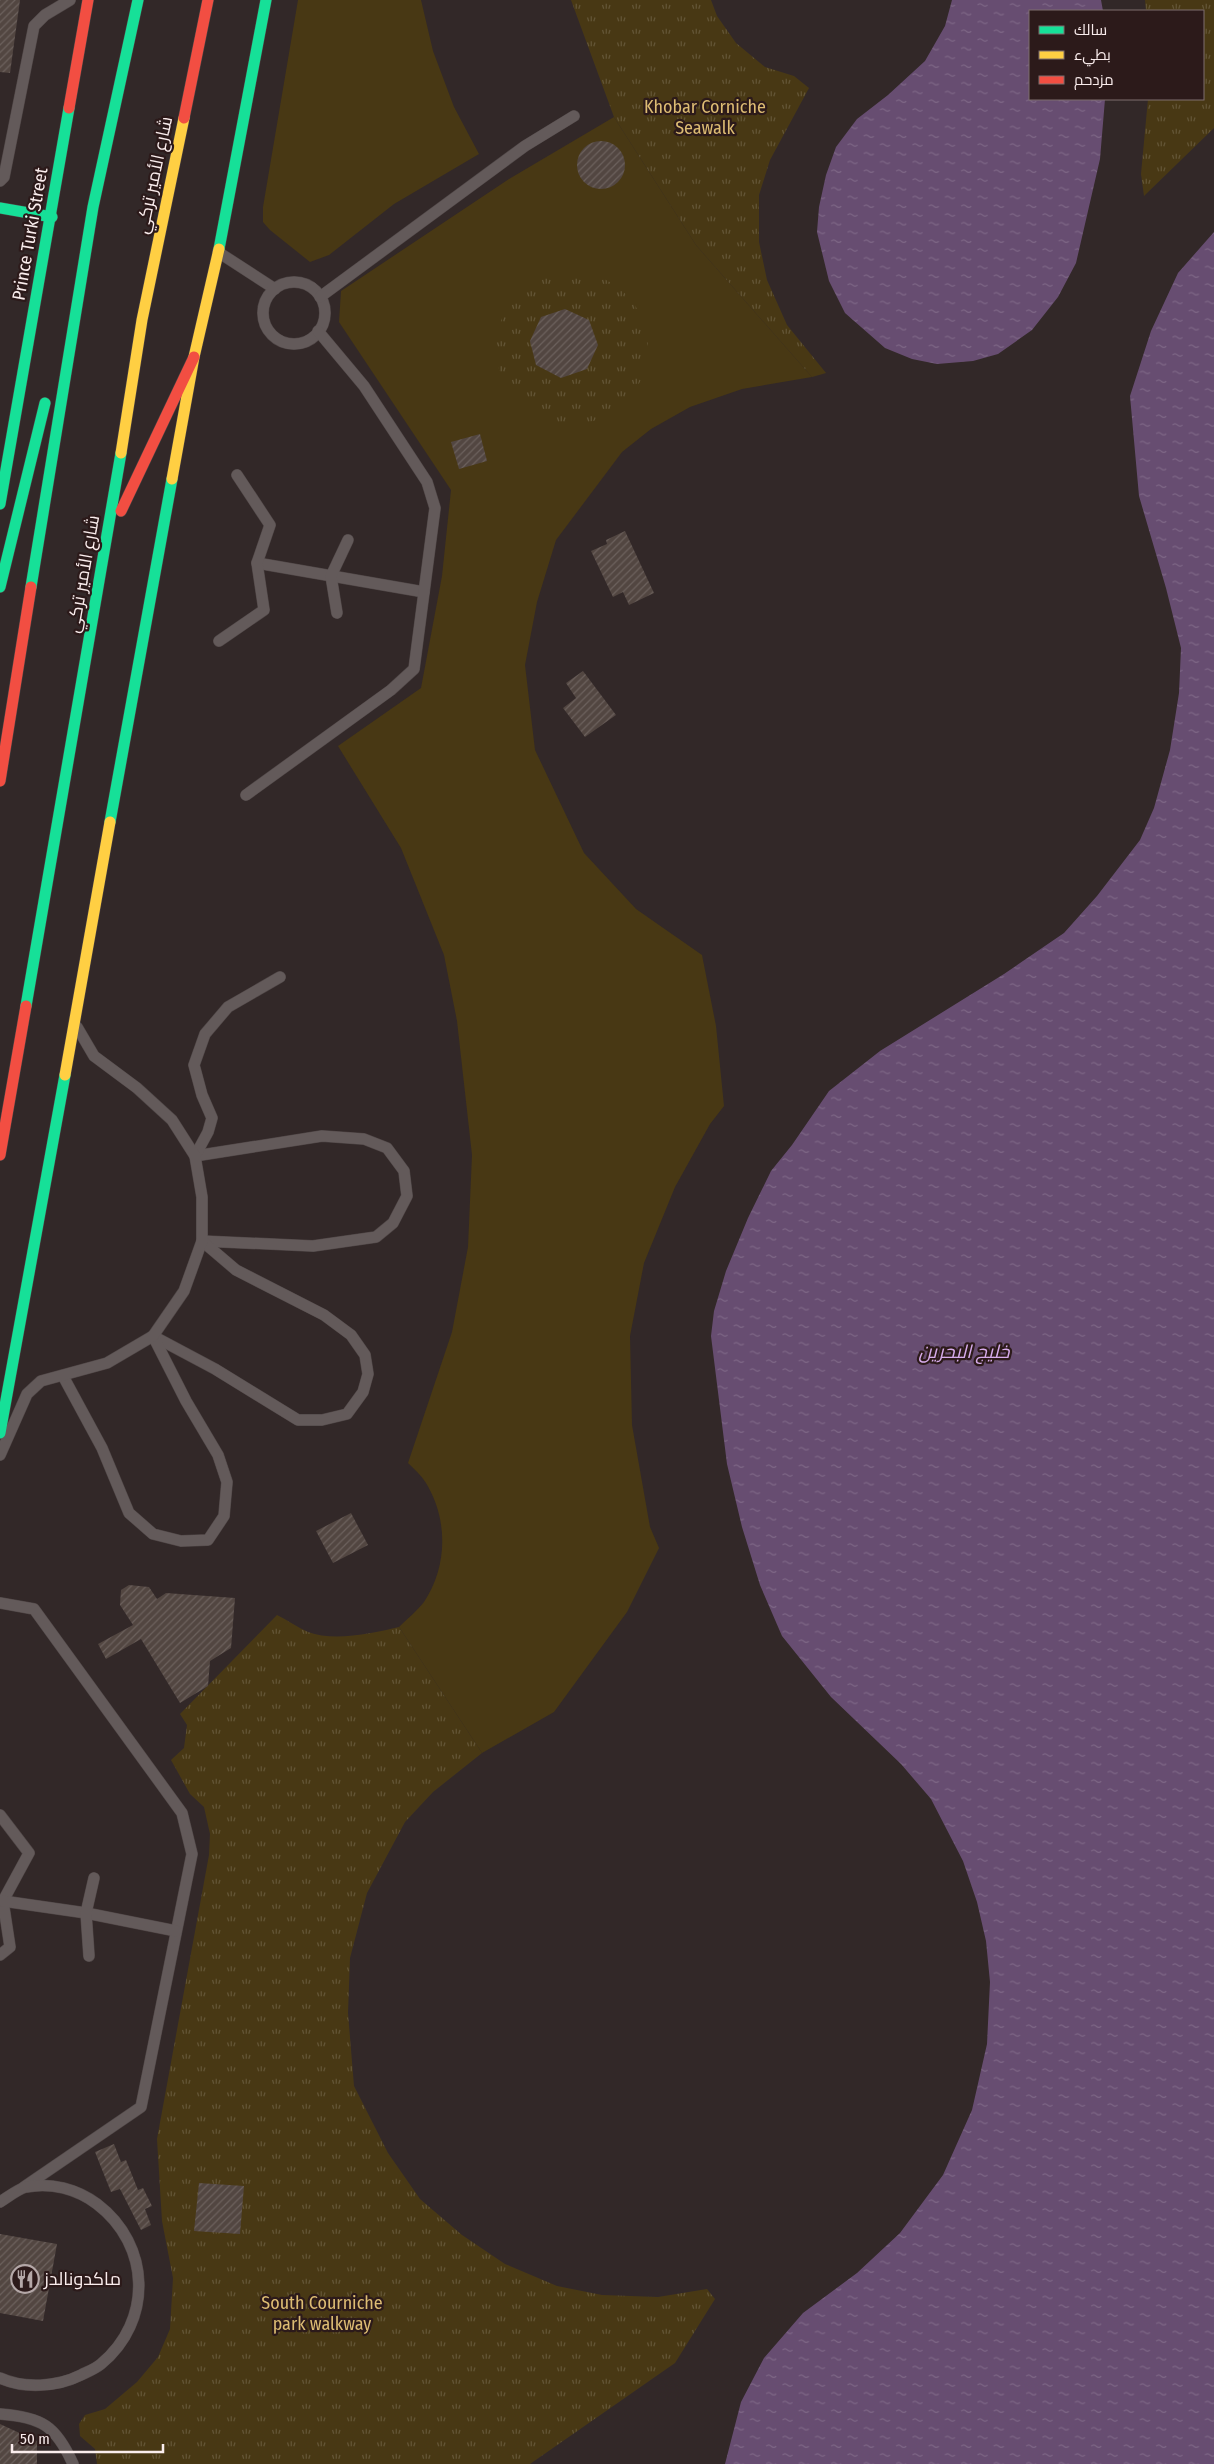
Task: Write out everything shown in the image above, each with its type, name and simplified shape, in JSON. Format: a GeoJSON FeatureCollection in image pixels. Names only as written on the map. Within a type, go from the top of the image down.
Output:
{"type":"FeatureCollection","features":[{"type":"Feature","properties":{"kind":"main road","name":"Prince Turki Street"},"geometry":{"type":"LineString","coordinates":[[0,504],[4,458],[52,216],[88,0]]}},
{"type":"Feature","properties":{"kind":"main road"},"geometry":{"type":"LineString","coordinates":[[56,360],[93,208],[138,0]]}},
{"type":"Feature","properties":{"kind":"main road","name":"شارع الأمير تركي"},"geometry":{"type":"LineString","coordinates":[[0,1155],[108,539],[142,320],[208,0]]}},
{"type":"Feature","properties":{"kind":"main road"},"geometry":{"type":"LineString","coordinates":[[0,1433],[194,357],[218,252],[266,0]]}},
{"type":"Feature","properties":{"kind":"main road"},"geometry":{"type":"LineString","coordinates":[[0,208],[52,216]]}},
{"type":"Feature","properties":{"kind":"main road"},"geometry":{"type":"LineString","coordinates":[[0,781],[93,208]]}},
{"type":"Feature","properties":{"kind":"main road"},"geometry":{"type":"LineString","coordinates":[[108,539],[194,357]]}},
{"type":"Feature","properties":{"kind":"main road"},"geometry":{"type":"LineString","coordinates":[[0,588],[49,388]]}},
{"type":"Feature","properties":{"kind":"lane"},"geometry":{"type":"LineString","coordinates":[[0,181],[4,177],[34,26],[45,15],[70,0]]}},
{"type":"Feature","properties":{"kind":"lane"},"geometry":{"type":"LineString","coordinates":[[320,297],[525,146],[574,116]]}},
{"type":"Feature","properties":{"kind":"lane"},"geometry":{"type":"LineString","coordinates":[[218,252],[275,289]]}},
{"type":"Feature","properties":{"kind":"lane"},"geometry":{"type":"LineString","coordinates":[[294,282],[314,289],[320,297],[324,306],[325,316],[318,331],[309,340],[299,344],[288,344],[271,334],[263,315],[264,305],[275,289],[294,282]]}},
{"type":"Feature","properties":{"kind":"lane"},"geometry":{"type":"LineString","coordinates":[[246,795],[391,690],[414,669],[435,508],[427,482],[359,378],[318,331]]}},
{"type":"Feature","properties":{"kind":"lane"},"geometry":{"type":"LineString","coordinates":[[219,641],[264,610],[257,563],[270,525],[237,475]]}},
{"type":"Feature","properties":{"kind":"lane"},"geometry":{"type":"LineString","coordinates":[[337,613],[331,576],[348,540]]}},
{"type":"Feature","properties":{"kind":"lane"},"geometry":{"type":"LineString","coordinates":[[257,563],[424,592]]}},
{"type":"Feature","properties":{"kind":"lane"},"geometry":{"type":"LineString","coordinates":[[195,1156],[208,1132],[212,1118],[202,1095],[194,1065],[206,1034],[228,1007],[280,977]]}},
{"type":"Feature","properties":{"kind":"lane"},"geometry":{"type":"LineString","coordinates":[[0,1455],[27,1394],[41,1381],[107,1363],[153,1336],[184,1291],[202,1241],[202,1197],[195,1156],[172,1120],[137,1088],[94,1056],[73,1021]]}},
{"type":"Feature","properties":{"kind":"lane"},"geometry":{"type":"LineString","coordinates":[[195,1156],[322,1136],[364,1139],[387,1148],[404,1171],[407,1196],[393,1222],[376,1237],[313,1246],[202,1241]]}},
{"type":"Feature","properties":{"kind":"lane"},"geometry":{"type":"LineString","coordinates":[[153,1336],[215,1369],[298,1420],[322,1420],[348,1414],[363,1392],[368,1374],[365,1355],[350,1335],[324,1315],[236,1270],[202,1241]]}},
{"type":"Feature","properties":{"kind":"lane"},"geometry":{"type":"LineString","coordinates":[[62,1376],[102,1448],[129,1512],[154,1534],[181,1541],[208,1540],[224,1516],[227,1482],[218,1455],[186,1401],[153,1336]]}},
{"type":"Feature","properties":{"kind":"lane"},"geometry":{"type":"LineString","coordinates":[[0,1603],[34,1609],[182,1813],[192,1854],[141,2106],[0,2202]]}},
{"type":"Feature","properties":{"kind":"lane"},"geometry":{"type":"LineString","coordinates":[[0,1815],[29,1853],[3,1901],[10,1947],[0,1954]]}},
{"type":"Feature","properties":{"kind":"lane"},"geometry":{"type":"LineString","coordinates":[[89,1956],[86,1913],[94,1878]]}},
{"type":"Feature","properties":{"kind":"lane"},"geometry":{"type":"LineString","coordinates":[[3,1901],[86,1913],[176,1930]]}},
{"type":"Feature","properties":{"kind":"lane"},"geometry":{"type":"LineString","coordinates":[[0,2378],[36,2386],[70,2381],[100,2365],[106,2359],[123,2340],[137,2309],[139,2275],[130,2242],[112,2216],[86,2196],[56,2185],[24,2187]]}},
{"type":"Feature","properties":{"kind":"lane"},"geometry":{"type":"LineString","coordinates":[[0,2414],[16,2415],[45,2424],[63,2441],[73,2464]]}},
{"type":"Feature","properties":{"kind":"green space"},"geometry":{"type":"Polygon","coordinates":[[[298,0],[421,0],[433,51],[454,107],[479,154],[394,204],[329,255],[310,262],[270,230],[263,222],[263,207],[298,0]]]}},
{"type":"Feature","properties":{"kind":"green space","name":"Khobar Corniche Seawalk"},"geometry":{"type":"Polygon","coordinates":[[[571,0],[711,0],[717,16],[736,43],[765,67],[794,76],[809,88],[770,160],[759,195],[759,242],[767,280],[787,325],[826,373],[812,377],[696,245],[614,117],[571,0]]]}},
{"type":"Feature","properties":{"kind":"green space"},"geometry":{"type":"Polygon","coordinates":[[[1145,0],[1214,0],[1214,128],[1144,196],[1141,174],[1148,100],[1204,100],[1204,10],[1146,10],[1145,0]]]}},
{"type":"Feature","properties":{"kind":"green space"},"geometry":{"type":"Polygon","coordinates":[[[614,117],[696,245],[812,377],[742,389],[690,407],[651,429],[622,452],[556,540],[537,602],[525,665],[535,750],[584,853],[636,909],[702,955],[716,1026],[724,1106],[710,1124],[675,1187],[644,1263],[630,1336],[632,1425],[650,1527],[659,1548],[627,1612],[554,1712],[482,1753],[399,1627],[424,1602],[438,1573],[441,1558],[441,1527],[433,1497],[426,1483],[408,1463],[452,1332],[468,1247],[472,1155],[457,1021],[444,955],[401,848],[338,746],[421,688],[442,576],[451,490],[339,322],[341,291],[509,179],[614,117]]]}},
{"type":"Feature","properties":{"kind":"green space"},"geometry":{"type":"Polygon","coordinates":[[[572,272],[587,273],[601,278],[626,294],[642,319],[647,333],[647,363],[642,377],[626,402],[601,418],[587,423],[572,424],[557,423],[543,418],[518,402],[502,377],[497,363],[496,348],[497,333],[502,319],[518,294],[543,278],[557,273],[572,272]]]}},
{"type":"Feature","properties":{"kind":"green space","name":"South Courniche park walkway"},"geometry":{"type":"Polygon","coordinates":[[[277,1615],[308,1632],[318,1635],[354,1636],[399,1627],[482,1753],[433,1792],[405,1822],[367,1893],[350,1958],[348,2013],[354,2086],[388,2153],[420,2199],[462,2235],[505,2264],[557,2286],[602,2295],[658,2297],[707,2289],[715,2299],[675,2363],[530,2464],[97,2464],[95,2449],[80,2436],[79,2424],[85,2415],[105,2409],[137,2382],[158,2357],[170,2329],[173,2278],[162,2221],[157,2139],[209,1855],[210,1834],[204,1807],[190,1794],[171,1760],[184,1748],[187,1725],[180,1714],[277,1615]]]}},
{"type":"Feature","properties":{"kind":"water"},"geometry":{"type":"Polygon","coordinates":[[[952,0],[1101,0],[1103,10],[1029,10],[1029,100],[1105,100],[1100,159],[1076,263],[1058,297],[1032,330],[998,354],[973,361],[937,364],[912,359],[885,348],[845,313],[829,281],[817,232],[819,207],[826,175],[836,147],[857,119],[888,95],[925,61],[945,26],[952,0]]]}},
{"type":"Feature","properties":{"kind":"water","name":"خليج البحرين"},"geometry":{"type":"Polygon","coordinates":[[[1214,232],[1214,2464],[725,2464],[741,2402],[764,2358],[803,2313],[857,2273],[900,2233],[943,2175],[972,2110],[987,2044],[990,1982],[986,1941],[977,1902],[963,1861],[931,1799],[901,1764],[831,1697],[782,1636],[760,1585],[742,1527],[727,1464],[711,1336],[714,1311],[726,1271],[748,1218],[771,1171],[792,1145],[829,1091],[880,1051],[1004,974],[1064,933],[1097,896],[1140,840],[1154,808],[1170,750],[1179,693],[1181,648],[1166,588],[1139,496],[1130,396],[1151,331],[1178,273],[1214,232]]]}},
{"type":"Feature","properties":{"kind":"building"},"geometry":{"type":"Polygon","coordinates":[[[0,0],[20,0],[10,73],[0,72],[0,0]]]}},
{"type":"Feature","properties":{"kind":"building"},"geometry":{"type":"Polygon","coordinates":[[[596,141],[606,141],[618,148],[625,160],[625,170],[618,182],[606,189],[596,189],[588,185],[581,178],[577,170],[577,160],[581,152],[588,145],[596,141]]]}},
{"type":"Feature","properties":{"kind":"building"},"geometry":{"type":"Polygon","coordinates":[[[565,309],[589,320],[598,345],[587,369],[561,378],[536,365],[530,341],[541,317],[565,309]]]}},
{"type":"Feature","properties":{"kind":"building"},"geometry":{"type":"Polygon","coordinates":[[[480,434],[487,461],[459,469],[451,442],[480,434]]]}},
{"type":"Feature","properties":{"kind":"building"},"geometry":{"type":"Polygon","coordinates":[[[625,531],[654,593],[629,605],[623,592],[613,597],[591,551],[607,544],[606,540],[625,531]]]}},
{"type":"Feature","properties":{"kind":"building"},"geometry":{"type":"Polygon","coordinates":[[[583,671],[616,715],[585,737],[563,708],[576,698],[566,683],[583,671]]]}},
{"type":"Feature","properties":{"kind":"building"},"geometry":{"type":"Polygon","coordinates":[[[351,1513],[368,1545],[333,1563],[316,1531],[351,1513]]]}},
{"type":"Feature","properties":{"kind":"building"},"geometry":{"type":"Polygon","coordinates":[[[129,1585],[149,1587],[157,1599],[166,1593],[235,1598],[231,1648],[210,1661],[208,1686],[180,1703],[141,1639],[106,1659],[98,1644],[133,1625],[120,1605],[121,1590],[129,1585]]]}},
{"type":"Feature","properties":{"kind":"building"},"geometry":{"type":"Polygon","coordinates":[[[114,2144],[121,2162],[126,2160],[138,2190],[143,2188],[152,2206],[145,2209],[151,2225],[141,2230],[120,2189],[111,2192],[95,2152],[114,2144]]]}},
{"type":"Feature","properties":{"kind":"building"},"geometry":{"type":"Polygon","coordinates":[[[199,2183],[244,2186],[240,2234],[194,2231],[199,2183]]]}},
{"type":"Feature","properties":{"kind":"building","name":"ماكدونالدز"},"geometry":{"type":"Polygon","coordinates":[[[0,2234],[57,2244],[43,2321],[0,2313],[0,2234]]]}},
{"type":"Feature","properties":{"kind":"building"},"geometry":{"type":"Polygon","coordinates":[[[0,2424],[37,2441],[37,2464],[0,2464],[0,2424]]]}},
{"type":"Feature","properties":{"kind":"traffic: fast"},"geometry":{"type":"LineString","coordinates":[[31,587],[93,207],[138,0]]}},
{"type":"Feature","properties":{"kind":"traffic: fast"},"geometry":{"type":"LineString","coordinates":[[219,249],[266,0]]}},
{"type":"Feature","properties":{"kind":"traffic: fast"},"geometry":{"type":"LineString","coordinates":[[0,504],[69,108]]}},
{"type":"Feature","properties":{"kind":"traffic: fast"},"geometry":{"type":"LineString","coordinates":[[0,208],[52,217]]}},
{"type":"Feature","properties":{"kind":"traffic: fast"},"geometry":{"type":"LineString","coordinates":[[0,587],[45,403]]}},
{"type":"Feature","properties":{"kind":"traffic: fast"},"geometry":{"type":"LineString","coordinates":[[26,1006],[121,453]]}},
{"type":"Feature","properties":{"kind":"traffic: fast"},"geometry":{"type":"LineString","coordinates":[[110,822],[172,479]]}},
{"type":"Feature","properties":{"kind":"traffic: fast"},"geometry":{"type":"LineString","coordinates":[[0,1433],[65,1075]]}},
{"type":"Feature","properties":{"kind":"traffic: slow"},"geometry":{"type":"LineString","coordinates":[[121,453],[142,320],[184,118]]}},
{"type":"Feature","properties":{"kind":"traffic: slow"},"geometry":{"type":"LineString","coordinates":[[172,479],[194,357],[219,249]]}},
{"type":"Feature","properties":{"kind":"traffic: slow"},"geometry":{"type":"LineString","coordinates":[[65,1075],[110,822]]}},
{"type":"Feature","properties":{"kind":"traffic: jam"},"geometry":{"type":"LineString","coordinates":[[69,108],[88,0]]}},
{"type":"Feature","properties":{"kind":"traffic: jam"},"geometry":{"type":"LineString","coordinates":[[184,118],[208,0]]}},
{"type":"Feature","properties":{"kind":"traffic: jam"},"geometry":{"type":"LineString","coordinates":[[121,511],[194,357]]}},
{"type":"Feature","properties":{"kind":"traffic: jam"},"geometry":{"type":"LineString","coordinates":[[0,781],[31,587]]}},
{"type":"Feature","properties":{"kind":"traffic: jam"},"geometry":{"type":"LineString","coordinates":[[0,1155],[26,1006]]}},
{"type":"Feature","properties":{"kind":"place","name":"ماكدونالدز"},"geometry":{"type":"Point","coordinates":[25,2279]}}]}
